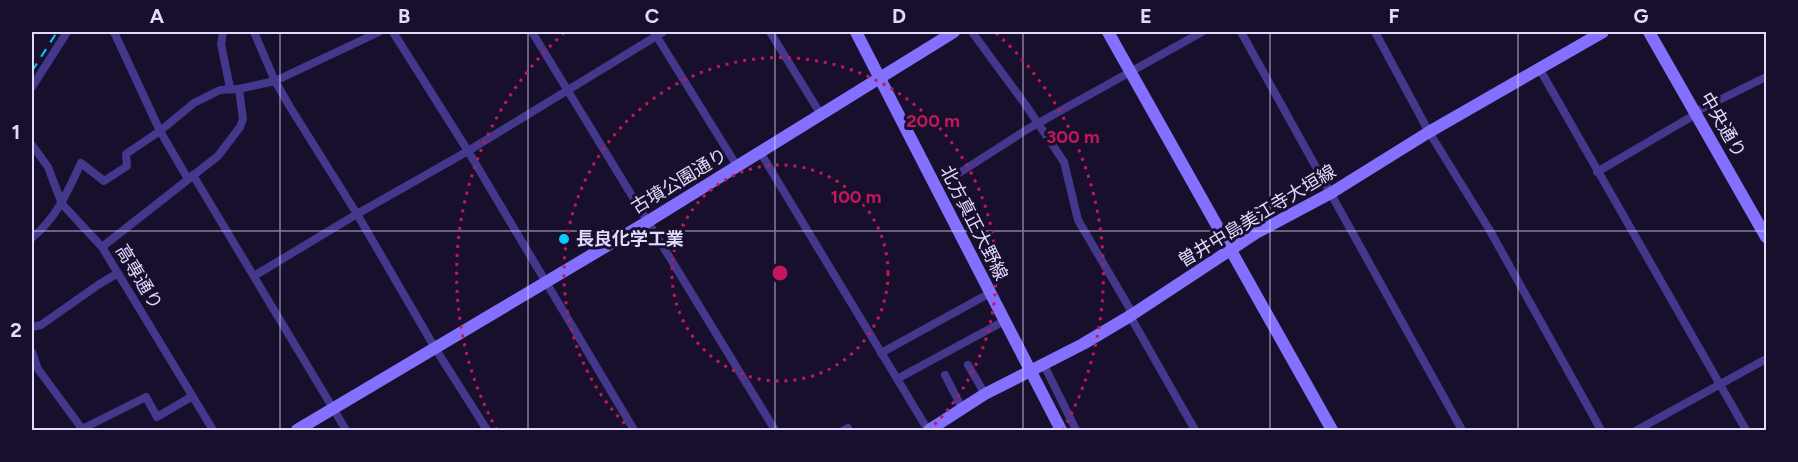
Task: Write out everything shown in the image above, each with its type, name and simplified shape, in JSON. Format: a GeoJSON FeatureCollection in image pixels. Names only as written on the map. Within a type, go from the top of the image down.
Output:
{"type":"FeatureCollection","features":[{"type":"Feature","properties":{"kind":"street"},"geometry":{"type":"LineString","coordinates":[[32,87],[67,32]]}},
{"type":"Feature","properties":{"kind":"street"},"geometry":{"type":"LineString","coordinates":[[114,32],[160,130],[254,276],[346,430]]}},
{"type":"Feature","properties":{"kind":"street"},"geometry":{"type":"LineString","coordinates":[[102,247],[218,156],[240,127],[243,119],[221,44],[223,32]]}},
{"type":"Feature","properties":{"kind":"street"},"geometry":{"type":"LineString","coordinates":[[254,32],[275,81],[357,214],[435,348],[487,430]]}},
{"type":"Feature","properties":{"kind":"street"},"geometry":{"type":"LineString","coordinates":[[32,238],[46,226],[62,204],[81,163],[104,181],[127,166],[126,154],[194,103],[220,90],[275,81],[379,32]]}},
{"type":"Feature","properties":{"kind":"street"},"geometry":{"type":"LineString","coordinates":[[393,32],[468,151],[634,430]]}},
{"type":"Feature","properties":{"kind":"street"},"geometry":{"type":"LineString","coordinates":[[532,32],[775,430]]}},
{"type":"Feature","properties":{"kind":"street"},"geometry":{"type":"LineString","coordinates":[[770,32],[820,113]]}},
{"type":"Feature","properties":{"kind":"street","name":"北方真正大野線"},"geometry":{"type":"LineString","coordinates":[[856,32],[1061,430]]}},
{"type":"Feature","properties":{"kind":"street","name":"古墳公園通り"},"geometry":{"type":"LineString","coordinates":[[297,430],[646,222],[954,32]]}},
{"type":"Feature","properties":{"kind":"street"},"geometry":{"type":"LineString","coordinates":[[972,32],[1064,162],[1078,220],[1130,309],[1130,316],[1195,430]]}},
{"type":"Feature","properties":{"kind":"street"},"geometry":{"type":"LineString","coordinates":[[1108,32],[1332,430]]}},
{"type":"Feature","properties":{"kind":"street"},"geometry":{"type":"LineString","coordinates":[[956,175],[1038,123],[1202,32]]}},
{"type":"Feature","properties":{"kind":"street"},"geometry":{"type":"LineString","coordinates":[[1241,32],[1461,430]]}},
{"type":"Feature","properties":{"kind":"street"},"geometry":{"type":"LineString","coordinates":[[1375,32],[1429,132],[1489,229],[1601,430]]}},
{"type":"Feature","properties":{"kind":"street","name":"曽井中島美江寺大垣線"},"geometry":{"type":"LineString","coordinates":[[928,430],[985,394],[1083,344],[1130,316],[1256,233],[1331,193],[1429,132],[1603,32]]}},
{"type":"Feature","properties":{"kind":"street","name":"中央通り"},"geometry":{"type":"LineString","coordinates":[[1648,32],[1767,237]]}},
{"type":"Feature","properties":{"kind":"street"},"geometry":{"type":"LineString","coordinates":[[254,276],[468,151],[658,33],[737,166]]}},
{"type":"Feature","properties":{"kind":"street"},"geometry":{"type":"LineString","coordinates":[[1539,68],[1746,430]]}},
{"type":"Feature","properties":{"kind":"street"},"geometry":{"type":"LineString","coordinates":[[1597,172],[1695,113],[1767,77]]}},
{"type":"Feature","properties":{"kind":"street","name":"高専通り"},"geometry":{"type":"LineString","coordinates":[[32,146],[48,166],[62,204],[102,247],[213,430]]}},
{"type":"Feature","properties":{"kind":"street"},"geometry":{"type":"LineString","coordinates":[[760,152],[928,430]]}},
{"type":"Feature","properties":{"kind":"street"},"geometry":{"type":"LineString","coordinates":[[32,327],[41,326],[118,273]]}},
{"type":"Feature","properties":{"kind":"street"},"geometry":{"type":"LineString","coordinates":[[881,353],[990,293]]}},
{"type":"Feature","properties":{"kind":"street"},"geometry":{"type":"LineString","coordinates":[[897,379],[1004,321]]}},
{"type":"Feature","properties":{"kind":"street"},"geometry":{"type":"LineString","coordinates":[[32,352],[38,369],[82,430],[146,398],[157,417],[191,397]]}},
{"type":"Feature","properties":{"kind":"street"},"geometry":{"type":"LineString","coordinates":[[1637,430],[1767,359]]}},
{"type":"Feature","properties":{"kind":"street"},"geometry":{"type":"LineString","coordinates":[[1043,363],[1076,430]]}},
{"type":"Feature","properties":{"kind":"street"},"geometry":{"type":"LineString","coordinates":[[968,365],[985,394]]}},
{"type":"Feature","properties":{"kind":"street"},"geometry":{"type":"LineString","coordinates":[[945,375],[962,408]]}},
{"type":"Feature","properties":{"kind":"railway"},"geometry":{"type":"LineString","coordinates":[[32,71],[57,32]]}},
{"type":"Feature","properties":{"kind":"place","name":"長良化学工業"},"geometry":{"type":"Point","coordinates":[564,239]}}]}
